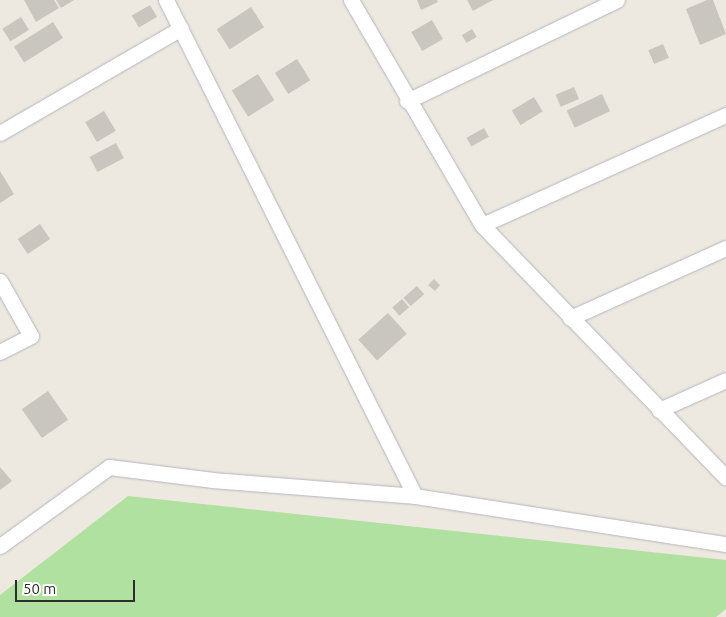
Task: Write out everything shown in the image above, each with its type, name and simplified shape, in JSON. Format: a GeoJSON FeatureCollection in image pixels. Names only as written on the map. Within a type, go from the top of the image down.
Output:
{"type":"FeatureCollection","features":[{"type":"Feature","properties":{"kind":"street"},"geometry":{"type":"LineString","coordinates":[[166,0],[415,496]]}},
{"type":"Feature","properties":{"kind":"street"},"geometry":{"type":"LineString","coordinates":[[351,0],[407,101],[482,225],[726,478]]}},
{"type":"Feature","properties":{"kind":"street"},"geometry":{"type":"LineString","coordinates":[[407,101],[617,0]]}},
{"type":"Feature","properties":{"kind":"street"},"geometry":{"type":"LineString","coordinates":[[0,133],[181,28]]}},
{"type":"Feature","properties":{"kind":"street"},"geometry":{"type":"LineString","coordinates":[[482,225],[726,115]]}},
{"type":"Feature","properties":{"kind":"street"},"geometry":{"type":"LineString","coordinates":[[570,318],[726,248]]}},
{"type":"Feature","properties":{"kind":"street"},"geometry":{"type":"LineString","coordinates":[[0,281],[31,336],[0,352]]}},
{"type":"Feature","properties":{"kind":"street"},"geometry":{"type":"LineString","coordinates":[[659,410],[726,380]]}},
{"type":"Feature","properties":{"kind":"street"},"geometry":{"type":"LineString","coordinates":[[0,546],[109,467],[213,480],[415,496],[726,544]]}},
{"type":"Feature","properties":{"kind":"green space"},"geometry":{"type":"Polygon","coordinates":[[[128,496],[726,560],[726,609],[716,617],[0,617],[0,595],[128,496]]]}},
{"type":"Feature","properties":{"kind":"building"},"geometry":{"type":"Polygon","coordinates":[[[24,0],[54,0],[59,8],[36,22],[24,0]]]}},
{"type":"Feature","properties":{"kind":"building"},"geometry":{"type":"Polygon","coordinates":[[[56,0],[74,0],[61,8],[56,0]]]}},
{"type":"Feature","properties":{"kind":"building"},"geometry":{"type":"Polygon","coordinates":[[[417,0],[437,0],[438,2],[421,10],[417,0]]]}},
{"type":"Feature","properties":{"kind":"building"},"geometry":{"type":"Polygon","coordinates":[[[467,0],[493,0],[473,11],[467,0]]]}},
{"type":"Feature","properties":{"kind":"building"},"geometry":{"type":"Polygon","coordinates":[[[707,0],[713,0],[726,34],[700,45],[686,9],[707,0]]]}},
{"type":"Feature","properties":{"kind":"building"},"geometry":{"type":"Polygon","coordinates":[[[150,5],[157,17],[139,28],[132,16],[150,5]]]}},
{"type":"Feature","properties":{"kind":"building"},"geometry":{"type":"Polygon","coordinates":[[[251,7],[264,27],[230,49],[217,29],[251,7]]]}},
{"type":"Feature","properties":{"kind":"building"},"geometry":{"type":"Polygon","coordinates":[[[21,17],[29,30],[10,41],[2,29],[21,17]]]}},
{"type":"Feature","properties":{"kind":"building"},"geometry":{"type":"Polygon","coordinates":[[[432,20],[443,39],[422,51],[411,32],[432,20]]]}},
{"type":"Feature","properties":{"kind":"building"},"geometry":{"type":"Polygon","coordinates":[[[53,22],[63,38],[24,62],[14,46],[53,22]]]}},
{"type":"Feature","properties":{"kind":"building"},"geometry":{"type":"Polygon","coordinates":[[[472,29],[477,37],[467,43],[462,35],[472,29]]]}},
{"type":"Feature","properties":{"kind":"building"},"geometry":{"type":"Polygon","coordinates":[[[663,44],[669,58],[654,64],[648,50],[663,44]]]}},
{"type":"Feature","properties":{"kind":"building"},"geometry":{"type":"Polygon","coordinates":[[[297,59],[310,80],[288,94],[275,73],[297,59]]]}},
{"type":"Feature","properties":{"kind":"building"},"geometry":{"type":"Polygon","coordinates":[[[258,74],[274,100],[248,117],[232,90],[258,74]]]}},
{"type":"Feature","properties":{"kind":"building"},"geometry":{"type":"Polygon","coordinates":[[[574,87],[579,99],[561,107],[556,95],[574,87]]]}},
{"type":"Feature","properties":{"kind":"building"},"geometry":{"type":"Polygon","coordinates":[[[602,94],[610,111],[575,128],[567,110],[602,94]]]}},
{"type":"Feature","properties":{"kind":"building"},"geometry":{"type":"Polygon","coordinates":[[[534,97],[543,112],[520,125],[512,110],[534,97]]]}},
{"type":"Feature","properties":{"kind":"building"},"geometry":{"type":"Polygon","coordinates":[[[104,111],[116,131],[97,142],[85,122],[104,111]]]}},
{"type":"Feature","properties":{"kind":"building"},"geometry":{"type":"Polygon","coordinates":[[[484,128],[489,137],[471,146],[467,138],[484,128]]]}},
{"type":"Feature","properties":{"kind":"building"},"geometry":{"type":"Polygon","coordinates":[[[116,143],[124,158],[97,172],[90,157],[116,143]]]}},
{"type":"Feature","properties":{"kind":"building"},"geometry":{"type":"Polygon","coordinates":[[[0,171],[14,194],[0,203],[0,171]]]}},
{"type":"Feature","properties":{"kind":"building"},"geometry":{"type":"Polygon","coordinates":[[[40,224],[50,239],[28,254],[18,239],[40,224]]]}},
{"type":"Feature","properties":{"kind":"building"},"geometry":{"type":"Polygon","coordinates":[[[434,279],[440,285],[435,291],[428,285],[434,279]]]}},
{"type":"Feature","properties":{"kind":"building"},"geometry":{"type":"Polygon","coordinates":[[[417,286],[424,294],[411,306],[403,298],[417,286]]]}},
{"type":"Feature","properties":{"kind":"building"},"geometry":{"type":"Polygon","coordinates":[[[402,299],[409,307],[399,316],[392,308],[402,299]]]}},
{"type":"Feature","properties":{"kind":"building"},"geometry":{"type":"Polygon","coordinates":[[[388,313],[407,334],[377,361],[358,340],[388,313]]]}},
{"type":"Feature","properties":{"kind":"building"},"geometry":{"type":"Polygon","coordinates":[[[48,391],[68,420],[42,438],[22,409],[48,391]]]}},
{"type":"Feature","properties":{"kind":"building"},"geometry":{"type":"Polygon","coordinates":[[[0,467],[12,481],[0,490],[0,467]]]}}]}
